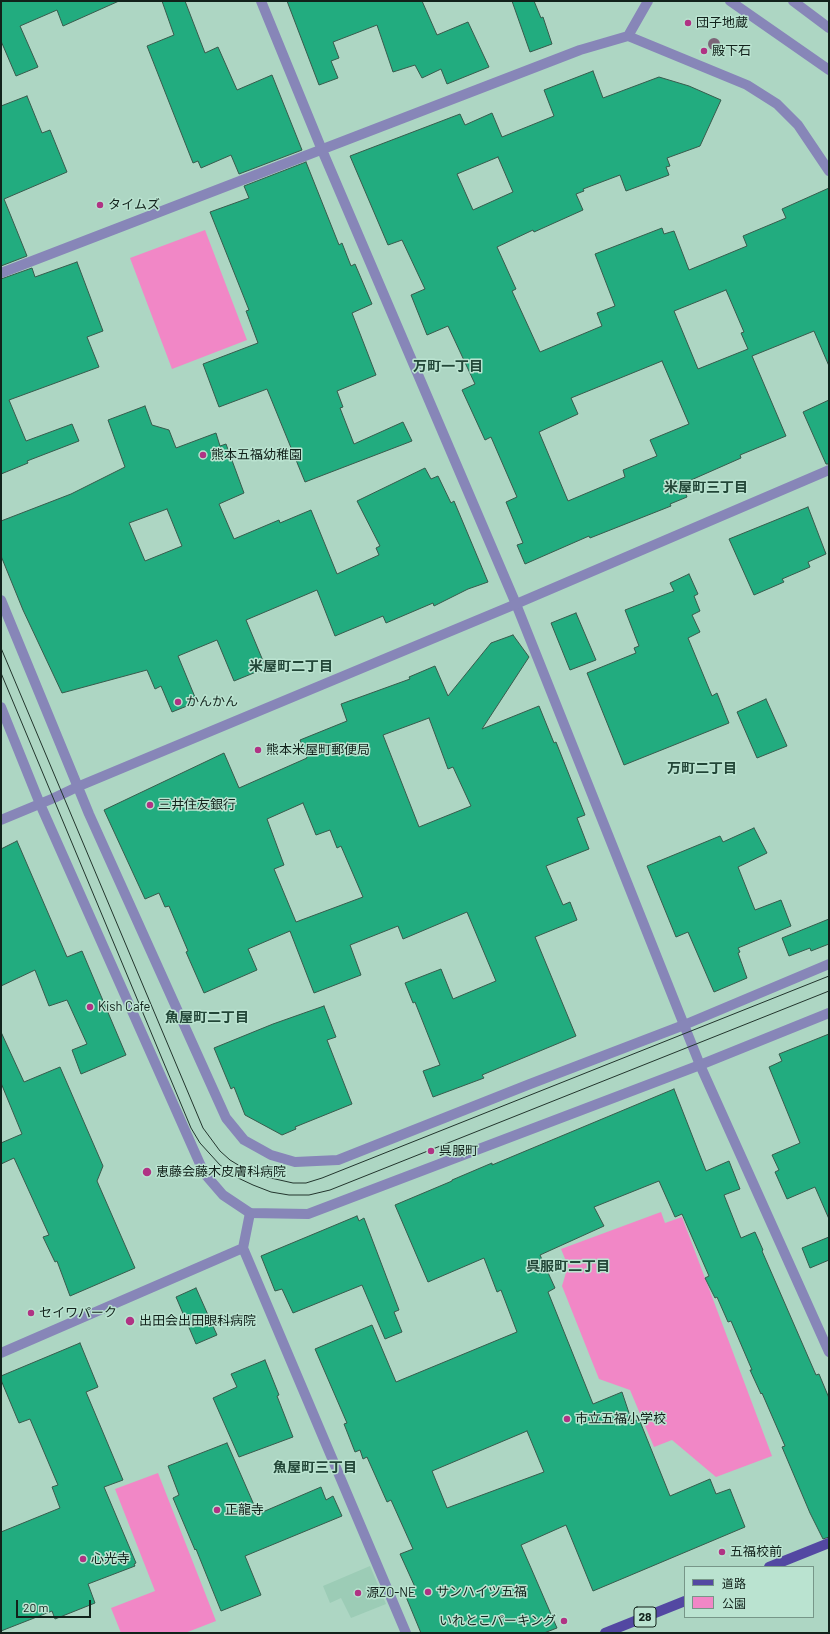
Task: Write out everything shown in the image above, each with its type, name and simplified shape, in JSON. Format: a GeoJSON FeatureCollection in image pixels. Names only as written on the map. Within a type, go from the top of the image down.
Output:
{"type":"FeatureCollection","features":[{"type":"Feature","properties":{"kind":"main road"},"geometry":{"type":"LineString","coordinates":[[772,1566],[829,1543]]}},
{"type":"Feature","properties":{"kind":"main road","name":"28"},"geometry":{"type":"LineString","coordinates":[[605,1633],[684,1601]]}},
{"type":"Feature","properties":{"kind":"street"},"geometry":{"type":"LineString","coordinates":[[261,1],[322,150],[516,604],[700,1065],[829,1352]]}},
{"type":"Feature","properties":{"kind":"street"},"geometry":{"type":"LineString","coordinates":[[628,36],[648,1]]}},
{"type":"Feature","properties":{"kind":"street"},"geometry":{"type":"LineString","coordinates":[[730,1],[829,70]]}},
{"type":"Feature","properties":{"kind":"street"},"geometry":{"type":"LineString","coordinates":[[794,1],[829,28]]}},
{"type":"Feature","properties":{"kind":"street"},"geometry":{"type":"LineString","coordinates":[[1,273],[580,50],[628,36],[747,85],[777,104],[798,124],[829,171]]}},
{"type":"Feature","properties":{"kind":"street"},"geometry":{"type":"LineString","coordinates":[[1,820],[40,804],[77,786],[516,604],[829,470]]}},
{"type":"Feature","properties":{"kind":"street"},"geometry":{"type":"LineString","coordinates":[[1,600],[77,786],[226,1118],[244,1140],[271,1155],[296,1162],[338,1160],[523,1086],[684,1025],[829,964]]}},
{"type":"Feature","properties":{"kind":"street"},"geometry":{"type":"LineString","coordinates":[[1,707],[40,804],[204,1173],[223,1195],[250,1213],[308,1214],[700,1065],[829,1012]]}},
{"type":"Feature","properties":{"kind":"street"},"geometry":{"type":"LineString","coordinates":[[250,1213],[243,1248],[406,1633]]}},
{"type":"Feature","properties":{"kind":"street"},"geometry":{"type":"LineString","coordinates":[[1,1353],[243,1248]]}},
{"type":"Feature","properties":{"kind":"shaded area","name":"源ZO-NE"},"geometry":{"type":"Polygon","coordinates":[[[370,1566],[386,1604],[351,1618],[341,1598],[330,1603],[323,1586],[370,1566]]]}},
{"type":"Feature","properties":{"kind":"green space"},"geometry":{"type":"Polygon","coordinates":[[[205,230],[247,340],[172,369],[130,258],[205,230]]]}},
{"type":"Feature","properties":{"kind":"green space"},"geometry":{"type":"Polygon","coordinates":[[[661,1212],[665,1223],[682,1217],[772,1456],[716,1477],[672,1440],[654,1447],[630,1390],[599,1379],[562,1286],[568,1266],[561,1249],[661,1212]]]}},
{"type":"Feature","properties":{"kind":"green space"},"geometry":{"type":"Polygon","coordinates":[[[158,1473],[216,1621],[185,1633],[121,1633],[111,1608],[155,1591],[115,1489],[158,1473]]]}},
{"type":"Feature","properties":{"kind":"building"},"geometry":{"type":"Polygon","coordinates":[[[1,1],[119,1],[63,26],[57,10],[20,26],[38,67],[16,76],[1,41],[1,1]]]}},
{"type":"Feature","properties":{"kind":"building"},"geometry":{"type":"Polygon","coordinates":[[[162,1],[185,1],[205,53],[218,47],[237,90],[272,75],[302,150],[239,174],[231,155],[201,168],[198,161],[193,163],[147,46],[174,35],[162,1]]]}},
{"type":"Feature","properties":{"kind":"building"},"geometry":{"type":"Polygon","coordinates":[[[287,1],[422,1],[437,35],[468,22],[489,67],[447,84],[441,69],[422,78],[415,65],[393,72],[377,25],[333,42],[339,58],[331,61],[338,78],[319,85],[287,1]]]}},
{"type":"Feature","properties":{"kind":"building"},"geometry":{"type":"Polygon","coordinates":[[[512,1],[534,1],[541,18],[543,17],[552,44],[530,52],[512,1]]]}},
{"type":"Feature","properties":{"kind":"building"},"geometry":{"type":"Polygon","coordinates":[[[593,71],[603,98],[659,77],[689,86],[721,100],[700,146],[667,158],[670,166],[666,167],[669,175],[626,191],[620,175],[583,189],[584,191],[576,194],[583,210],[534,232],[533,230],[497,247],[516,289],[512,291],[540,352],[602,326],[597,313],[615,306],[595,254],[662,228],[664,234],[674,231],[689,270],[747,246],[743,236],[786,218],[782,209],[829,188],[829,366],[814,331],[752,356],[786,436],[740,455],[741,458],[682,484],[687,497],[670,504],[671,506],[590,538],[589,536],[525,564],[517,545],[523,543],[506,502],[517,497],[491,437],[485,440],[462,390],[475,384],[448,326],[427,335],[411,295],[425,289],[402,240],[388,245],[350,156],[460,114],[465,125],[492,113],[502,137],[554,116],[544,90],[593,71]],[[498,157],[457,174],[473,210],[513,192],[498,157]],[[726,290],[674,311],[698,369],[748,349],[741,333],[744,332],[726,290]],[[662,361],[571,398],[578,414],[539,432],[568,501],[625,477],[623,470],[657,456],[650,440],[689,424],[662,361]]]}},
{"type":"Feature","properties":{"kind":"building"},"geometry":{"type":"Polygon","coordinates":[[[27,96],[42,133],[50,130],[67,172],[4,199],[27,256],[1,266],[1,106],[27,96]]]}},
{"type":"Feature","properties":{"kind":"building"},"geometry":{"type":"Polygon","coordinates":[[[306,162],[339,245],[342,243],[351,266],[355,264],[372,304],[352,313],[376,375],[337,391],[343,407],[340,408],[354,444],[403,422],[412,441],[305,482],[267,389],[219,407],[203,364],[258,343],[246,311],[249,310],[210,212],[249,198],[244,186],[306,162]]]}},
{"type":"Feature","properties":{"kind":"building"},"geometry":{"type":"Polygon","coordinates":[[[77,262],[103,331],[87,337],[99,367],[9,400],[26,441],[72,424],[79,441],[27,461],[28,463],[1,474],[1,279],[32,268],[35,277],[77,262]]]}},
{"type":"Feature","properties":{"kind":"building"},"geometry":{"type":"Polygon","coordinates":[[[829,400],[829,464],[826,464],[803,412],[829,400]]]}},
{"type":"Feature","properties":{"kind":"building"},"geometry":{"type":"Polygon","coordinates":[[[145,406],[152,425],[169,430],[176,448],[216,433],[220,446],[226,444],[244,493],[219,504],[234,539],[279,520],[280,523],[311,510],[337,574],[379,555],[376,548],[380,546],[357,501],[425,468],[431,479],[438,476],[451,503],[454,501],[488,582],[468,589],[434,606],[433,603],[386,623],[383,616],[335,636],[317,590],[246,620],[266,668],[234,681],[217,640],[178,656],[197,702],[172,712],[161,686],[155,689],[147,670],[62,693],[23,610],[1,556],[1,521],[71,494],[125,467],[108,420],[145,406]],[[167,509],[129,523],[145,561],[182,546],[167,509]]]}},
{"type":"Feature","properties":{"kind":"building"},"geometry":{"type":"Polygon","coordinates":[[[808,507],[826,554],[808,562],[810,567],[782,579],[784,582],[754,595],[729,539],[808,507]]]}},
{"type":"Feature","properties":{"kind":"building"},"geometry":{"type":"Polygon","coordinates":[[[689,574],[698,594],[694,596],[700,611],[692,615],[700,632],[688,638],[712,696],[717,693],[729,723],[624,765],[587,673],[636,653],[634,648],[639,646],[625,610],[674,591],[670,583],[689,574]]]}},
{"type":"Feature","properties":{"kind":"building"},"geometry":{"type":"Polygon","coordinates":[[[576,613],[596,660],[570,670],[551,623],[576,613]]]}},
{"type":"Feature","properties":{"kind":"building"},"geometry":{"type":"Polygon","coordinates":[[[513,635],[529,657],[482,729],[539,706],[554,743],[556,742],[585,815],[577,818],[589,849],[546,866],[563,905],[570,902],[577,920],[535,937],[576,1036],[482,1075],[484,1078],[433,1097],[423,1071],[440,1065],[415,1002],[413,1003],[405,983],[441,969],[453,999],[496,981],[467,912],[403,939],[398,926],[350,945],[361,975],[314,993],[290,931],[248,949],[257,970],[204,993],[186,952],[188,951],[169,906],[165,907],[159,893],[145,899],[104,810],[224,753],[239,788],[307,758],[300,740],[347,721],[341,704],[410,679],[409,677],[435,666],[448,696],[491,643],[513,635]],[[429,718],[383,735],[419,827],[471,806],[453,767],[448,769],[429,718]],[[303,803],[267,819],[284,865],[274,869],[296,922],[363,897],[341,846],[337,848],[330,830],[316,835],[303,803]]]}},
{"type":"Feature","properties":{"kind":"building"},"geometry":{"type":"Polygon","coordinates":[[[766,699],[787,746],[757,758],[737,712],[766,699]]]}},
{"type":"Feature","properties":{"kind":"building"},"geometry":{"type":"Polygon","coordinates":[[[754,828],[767,853],[738,867],[755,910],[781,900],[791,926],[738,948],[740,952],[738,953],[747,978],[714,992],[688,932],[676,937],[647,866],[720,836],[723,842],[754,828]]]}},
{"type":"Feature","properties":{"kind":"building"},"geometry":{"type":"Polygon","coordinates":[[[17,841],[67,957],[82,951],[126,1055],[81,1074],[72,1050],[87,1044],[67,1000],[49,1006],[35,970],[1,986],[1,849],[17,841]]]}},
{"type":"Feature","properties":{"kind":"building"},"geometry":{"type":"Polygon","coordinates":[[[829,919],[829,944],[811,951],[810,948],[789,956],[782,938],[829,919]]]}},
{"type":"Feature","properties":{"kind":"building"},"geometry":{"type":"Polygon","coordinates":[[[324,1006],[336,1037],[327,1040],[352,1104],[295,1127],[296,1129],[282,1135],[245,1115],[234,1087],[231,1089],[214,1048],[273,1024],[324,1006]]]}},
{"type":"Feature","properties":{"kind":"building"},"geometry":{"type":"Polygon","coordinates":[[[1,1032],[24,1082],[60,1067],[103,1166],[97,1181],[135,1268],[70,1296],[57,1261],[55,1262],[43,1237],[49,1235],[14,1158],[1,1164],[1,1143],[22,1134],[1,1083],[1,1032]]]}},
{"type":"Feature","properties":{"kind":"building"},"geometry":{"type":"Polygon","coordinates":[[[829,1034],[829,1219],[815,1187],[787,1199],[775,1172],[779,1170],[772,1155],[800,1143],[769,1067],[782,1061],[779,1054],[829,1034]]]}},
{"type":"Feature","properties":{"kind":"building"},"geometry":{"type":"Polygon","coordinates":[[[674,1089],[706,1171],[729,1161],[740,1189],[724,1195],[741,1238],[755,1232],[816,1375],[819,1374],[829,1398],[829,1537],[823,1539],[810,1513],[782,1447],[785,1446],[762,1393],[761,1394],[750,1370],[752,1370],[731,1321],[728,1322],[717,1297],[715,1298],[705,1278],[709,1276],[682,1214],[675,1217],[659,1181],[594,1207],[604,1226],[540,1255],[555,1288],[548,1292],[593,1404],[622,1392],[632,1422],[639,1419],[670,1496],[710,1479],[716,1494],[730,1489],[745,1527],[593,1591],[566,1525],[521,1545],[557,1628],[544,1633],[421,1633],[404,1592],[415,1587],[400,1554],[413,1549],[391,1500],[387,1502],[367,1457],[363,1459],[360,1450],[355,1452],[344,1424],[347,1423],[315,1349],[372,1325],[396,1382],[517,1332],[501,1290],[497,1292],[484,1258],[428,1282],[395,1205],[492,1163],[492,1165],[674,1089]],[[527,1431],[432,1471],[447,1508],[544,1472],[527,1431]]]}},
{"type":"Feature","properties":{"kind":"building"},"geometry":{"type":"Polygon","coordinates":[[[357,1216],[359,1221],[364,1218],[399,1310],[394,1312],[402,1332],[385,1339],[362,1285],[293,1313],[282,1289],[275,1291],[261,1256],[357,1216]]]}},
{"type":"Feature","properties":{"kind":"building"},"geometry":{"type":"Polygon","coordinates":[[[829,1237],[829,1260],[810,1268],[802,1248],[829,1237]]]}},
{"type":"Feature","properties":{"kind":"building"},"geometry":{"type":"Polygon","coordinates":[[[196,1288],[217,1335],[196,1344],[176,1297],[196,1288]]]}},
{"type":"Feature","properties":{"kind":"building"},"geometry":{"type":"Polygon","coordinates":[[[80,1343],[98,1387],[86,1392],[123,1480],[104,1487],[136,1563],[134,1564],[135,1566],[88,1584],[95,1603],[55,1619],[52,1611],[1,1631],[1,1532],[60,1508],[52,1487],[58,1485],[30,1419],[19,1423],[1,1380],[1,1376],[80,1343]]]}},
{"type":"Feature","properties":{"kind":"building"},"geometry":{"type":"Polygon","coordinates":[[[265,1360],[293,1437],[239,1457],[213,1398],[237,1387],[231,1374],[265,1360]]]}},
{"type":"Feature","properties":{"kind":"building"},"geometry":{"type":"Polygon","coordinates":[[[227,1443],[258,1514],[321,1487],[326,1500],[333,1496],[342,1516],[245,1556],[261,1595],[221,1611],[196,1549],[195,1550],[173,1498],[179,1495],[168,1466],[227,1443]]]}},
{"type":"Feature","properties":{"kind":"tram line"},"geometry":{"type":"LineString","coordinates":[[1,648],[203,1128],[220,1151],[230,1160],[253,1174],[293,1183],[306,1183],[322,1178],[829,976]]}},
{"type":"Feature","properties":{"kind":"tram line"},"geometry":{"type":"LineString","coordinates":[[1,673],[191,1128],[200,1143],[220,1165],[236,1177],[271,1192],[289,1195],[309,1195],[330,1190],[829,991]]}},
{"type":"Feature","properties":{"kind":"place","name":"団子地蔵"},"geometry":{"type":"Point","coordinates":[688,23]}},
{"type":"Feature","properties":{"kind":"place","name":"殿下石"},"geometry":{"type":"Point","coordinates":[704,51]}},
{"type":"Feature","properties":{"kind":"place","name":"タイムズ"},"geometry":{"type":"Point","coordinates":[100,205]}},
{"type":"Feature","properties":{"kind":"place","name":"熊本五福幼稚園"},"geometry":{"type":"Point","coordinates":[203,455]}},
{"type":"Feature","properties":{"kind":"place","name":"かんかん"},"geometry":{"type":"Point","coordinates":[178,702]}},
{"type":"Feature","properties":{"kind":"place","name":"熊本米屋町郵便局"},"geometry":{"type":"Point","coordinates":[258,750]}},
{"type":"Feature","properties":{"kind":"place","name":"三井住友銀行"},"geometry":{"type":"Point","coordinates":[150,805]}},
{"type":"Feature","properties":{"kind":"place","name":"Kish Cafe"},"geometry":{"type":"Point","coordinates":[90,1007]}},
{"type":"Feature","properties":{"kind":"place","name":"呉服町"},"geometry":{"type":"Point","coordinates":[431,1151]}},
{"type":"Feature","properties":{"kind":"place","name":"恵藤会藤木皮膚科病院"},"geometry":{"type":"Point","coordinates":[147,1172]}},
{"type":"Feature","properties":{"kind":"place","name":"セイワパーク"},"geometry":{"type":"Point","coordinates":[31,1313]}},
{"type":"Feature","properties":{"kind":"place","name":"出田会出田眼科病院"},"geometry":{"type":"Point","coordinates":[130,1321]}},
{"type":"Feature","properties":{"kind":"place","name":"市立五福小学校"},"geometry":{"type":"Point","coordinates":[567,1419]}},
{"type":"Feature","properties":{"kind":"place","name":"正龍寺"},"geometry":{"type":"Point","coordinates":[217,1510]}},
{"type":"Feature","properties":{"kind":"place","name":"五福校前"},"geometry":{"type":"Point","coordinates":[722,1552]}},
{"type":"Feature","properties":{"kind":"place","name":"心光寺"},"geometry":{"type":"Point","coordinates":[83,1559]}},
{"type":"Feature","properties":{"kind":"place","name":"サンハイツ五福"},"geometry":{"type":"Point","coordinates":[428,1592]}},
{"type":"Feature","properties":{"kind":"place","name":"源ZO-NE"},"geometry":{"type":"Point","coordinates":[358,1593]}},
{"type":"Feature","properties":{"kind":"place","name":"いれとこパーキング"},"geometry":{"type":"Point","coordinates":[564,1621]}},
{"type":"Feature","properties":{"kind":"district","name":"万町一丁目"},"geometry":{"type":"Point","coordinates":[448,366]}},
{"type":"Feature","properties":{"kind":"district","name":"米屋町三丁目"},"geometry":{"type":"Point","coordinates":[706,487]}},
{"type":"Feature","properties":{"kind":"district","name":"米屋町二丁目"},"geometry":{"type":"Point","coordinates":[291,666]}},
{"type":"Feature","properties":{"kind":"district","name":"万町二丁目"},"geometry":{"type":"Point","coordinates":[702,768]}},
{"type":"Feature","properties":{"kind":"district","name":"魚屋町二丁目"},"geometry":{"type":"Point","coordinates":[207,1017]}},
{"type":"Feature","properties":{"kind":"district","name":"呉服町二丁目"},"geometry":{"type":"Point","coordinates":[568,1266]}},
{"type":"Feature","properties":{"kind":"district","name":"魚屋町三丁目"},"geometry":{"type":"Point","coordinates":[315,1467]}}]}
